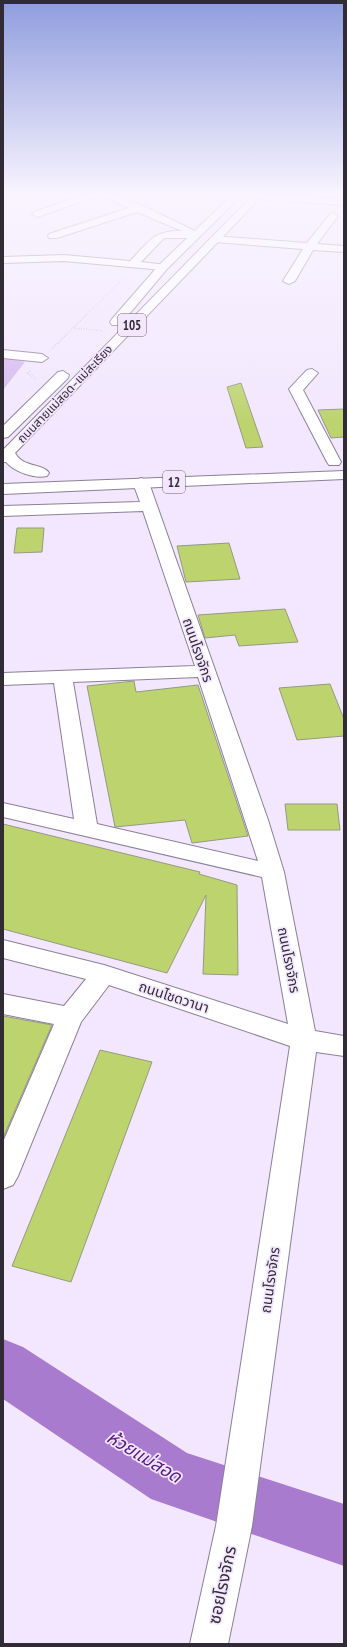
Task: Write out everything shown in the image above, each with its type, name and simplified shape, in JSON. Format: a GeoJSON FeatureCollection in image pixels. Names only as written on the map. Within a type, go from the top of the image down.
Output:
{"type":"FeatureCollection","features":[{"type":"Feature","properties":{"kind":"street","name":"ถนนสายแม่สอด–แม่สะเรียง"},"geometry":{"type":"LineString","coordinates":[[110,329],[161,270]]}},
{"type":"Feature","properties":{"kind":"street","name":"ถนนสายแม่สอด–แม่สะเรียง"},"geometry":{"type":"LineString","coordinates":[[6,456],[185,270]]}},
{"type":"Feature","properties":{"kind":"street"},"geometry":{"type":"LineString","coordinates":[[289,281],[296,270]]}},
{"type":"Feature","properties":{"kind":"street"},"geometry":{"type":"LineString","coordinates":[[110,329],[129,329]]}},
{"type":"Feature","properties":{"kind":"street"},"geometry":{"type":"LineString","coordinates":[[3,354],[42,358]]}},
{"type":"Feature","properties":{"kind":"street","name":"ถนนสายแม่สอด–แม่สะเรียง"},"geometry":{"type":"LineString","coordinates":[[3,434],[74,365]]}},
{"type":"Feature","properties":{"kind":"street"},"geometry":{"type":"LineString","coordinates":[[312,373],[296,389],[339,461]]}},
{"type":"Feature","properties":{"kind":"street"},"geometry":{"type":"LineString","coordinates":[[6,456],[17,464],[42,474]]}},
{"type":"Feature","properties":{"kind":"street","name":"12"},"geometry":{"type":"LineString","coordinates":[[3,475],[339,461]]}},
{"type":"Feature","properties":{"kind":"street","name":"12"},"geometry":{"type":"LineString","coordinates":[[3,489],[145,495],[344,475]]}},
{"type":"Feature","properties":{"kind":"street"},"geometry":{"type":"LineString","coordinates":[[3,511],[145,495]]}},
{"type":"Feature","properties":{"kind":"street","name":"ถนนโรงจักร"},"geometry":{"type":"LineString","coordinates":[[145,495],[258,820],[273,872],[304,1040],[234,1526]]}},
{"type":"Feature","properties":{"kind":"street"},"geometry":{"type":"LineString","coordinates":[[3,678],[206,671]]}},
{"type":"Feature","properties":{"kind":"street"},"geometry":{"type":"LineString","coordinates":[[63,676],[87,830]]}},
{"type":"Feature","properties":{"kind":"street"},"geometry":{"type":"LineString","coordinates":[[3,810],[273,872]]}},
{"type":"Feature","properties":{"kind":"street","name":"ถนนไชดวานา"},"geometry":{"type":"LineString","coordinates":[[3,949],[104,974],[304,1040],[344,1046]]}},
{"type":"Feature","properties":{"kind":"street"},"geometry":{"type":"LineString","coordinates":[[3,1176],[70,1017],[104,974]]}},
{"type":"Feature","properties":{"kind":"street"},"geometry":{"type":"LineString","coordinates":[[3,1004],[70,1017]]}},
{"type":"Feature","properties":{"kind":"street","name":"ซอยโรงจักร"},"geometry":{"type":"LineString","coordinates":[[209,1644],[234,1526]]}},
{"type":"Feature","properties":{"kind":"path"},"geometry":{"type":"LineString","coordinates":[[57,381],[37,379],[28,373],[130,270]]}},
{"type":"Feature","properties":{"kind":"path"},"geometry":{"type":"LineString","coordinates":[[74,328],[110,329]]}},
{"type":"Feature","properties":{"kind":"shaded area"},"geometry":{"type":"Polygon","coordinates":[[[3,357],[25,362],[3,390],[3,357]]]}},
{"type":"Feature","properties":{"kind":"building"},"geometry":{"type":"Polygon","coordinates":[[[241,383],[263,447],[246,448],[227,387],[241,383]]]}},
{"type":"Feature","properties":{"kind":"building"},"geometry":{"type":"Polygon","coordinates":[[[344,409],[344,437],[331,438],[318,410],[344,409]]]}},
{"type":"Feature","properties":{"kind":"building"},"geometry":{"type":"Polygon","coordinates":[[[17,528],[44,528],[42,552],[14,553],[17,528]]]}},
{"type":"Feature","properties":{"kind":"building"},"geometry":{"type":"Polygon","coordinates":[[[229,543],[240,579],[186,582],[177,546],[229,543]]]}},
{"type":"Feature","properties":{"kind":"building"},"geometry":{"type":"Polygon","coordinates":[[[285,609],[298,642],[239,646],[235,635],[205,638],[198,615],[285,609]]]}},
{"type":"Feature","properties":{"kind":"building"},"geometry":{"type":"Polygon","coordinates":[[[134,681],[136,692],[198,685],[248,836],[192,843],[185,820],[115,827],[87,686],[134,681]]]}},
{"type":"Feature","properties":{"kind":"building"},"geometry":{"type":"Polygon","coordinates":[[[330,684],[344,719],[344,736],[297,740],[279,688],[330,684]]]}},
{"type":"Feature","properties":{"kind":"building"},"geometry":{"type":"Polygon","coordinates":[[[285,804],[337,804],[340,830],[288,830],[285,804]]]}},
{"type":"Feature","properties":{"kind":"building"},"geometry":{"type":"Polygon","coordinates":[[[3,824],[200,872],[199,874],[237,885],[238,975],[203,974],[206,895],[167,973],[3,929],[3,824]]]}},
{"type":"Feature","properties":{"kind":"building"},"geometry":{"type":"Polygon","coordinates":[[[3,1016],[52,1025],[3,1138],[3,1016]]]}},
{"type":"Feature","properties":{"kind":"building"},"geometry":{"type":"Polygon","coordinates":[[[100,1050],[152,1062],[71,1282],[12,1266],[100,1050]]]}},
{"type":"Feature","properties":{"kind":"waterway","name":"ห้วยแม่สอด"},"geometry":{"type":"LineString","coordinates":[[3,1366],[172,1478],[344,1535]]}}]}
